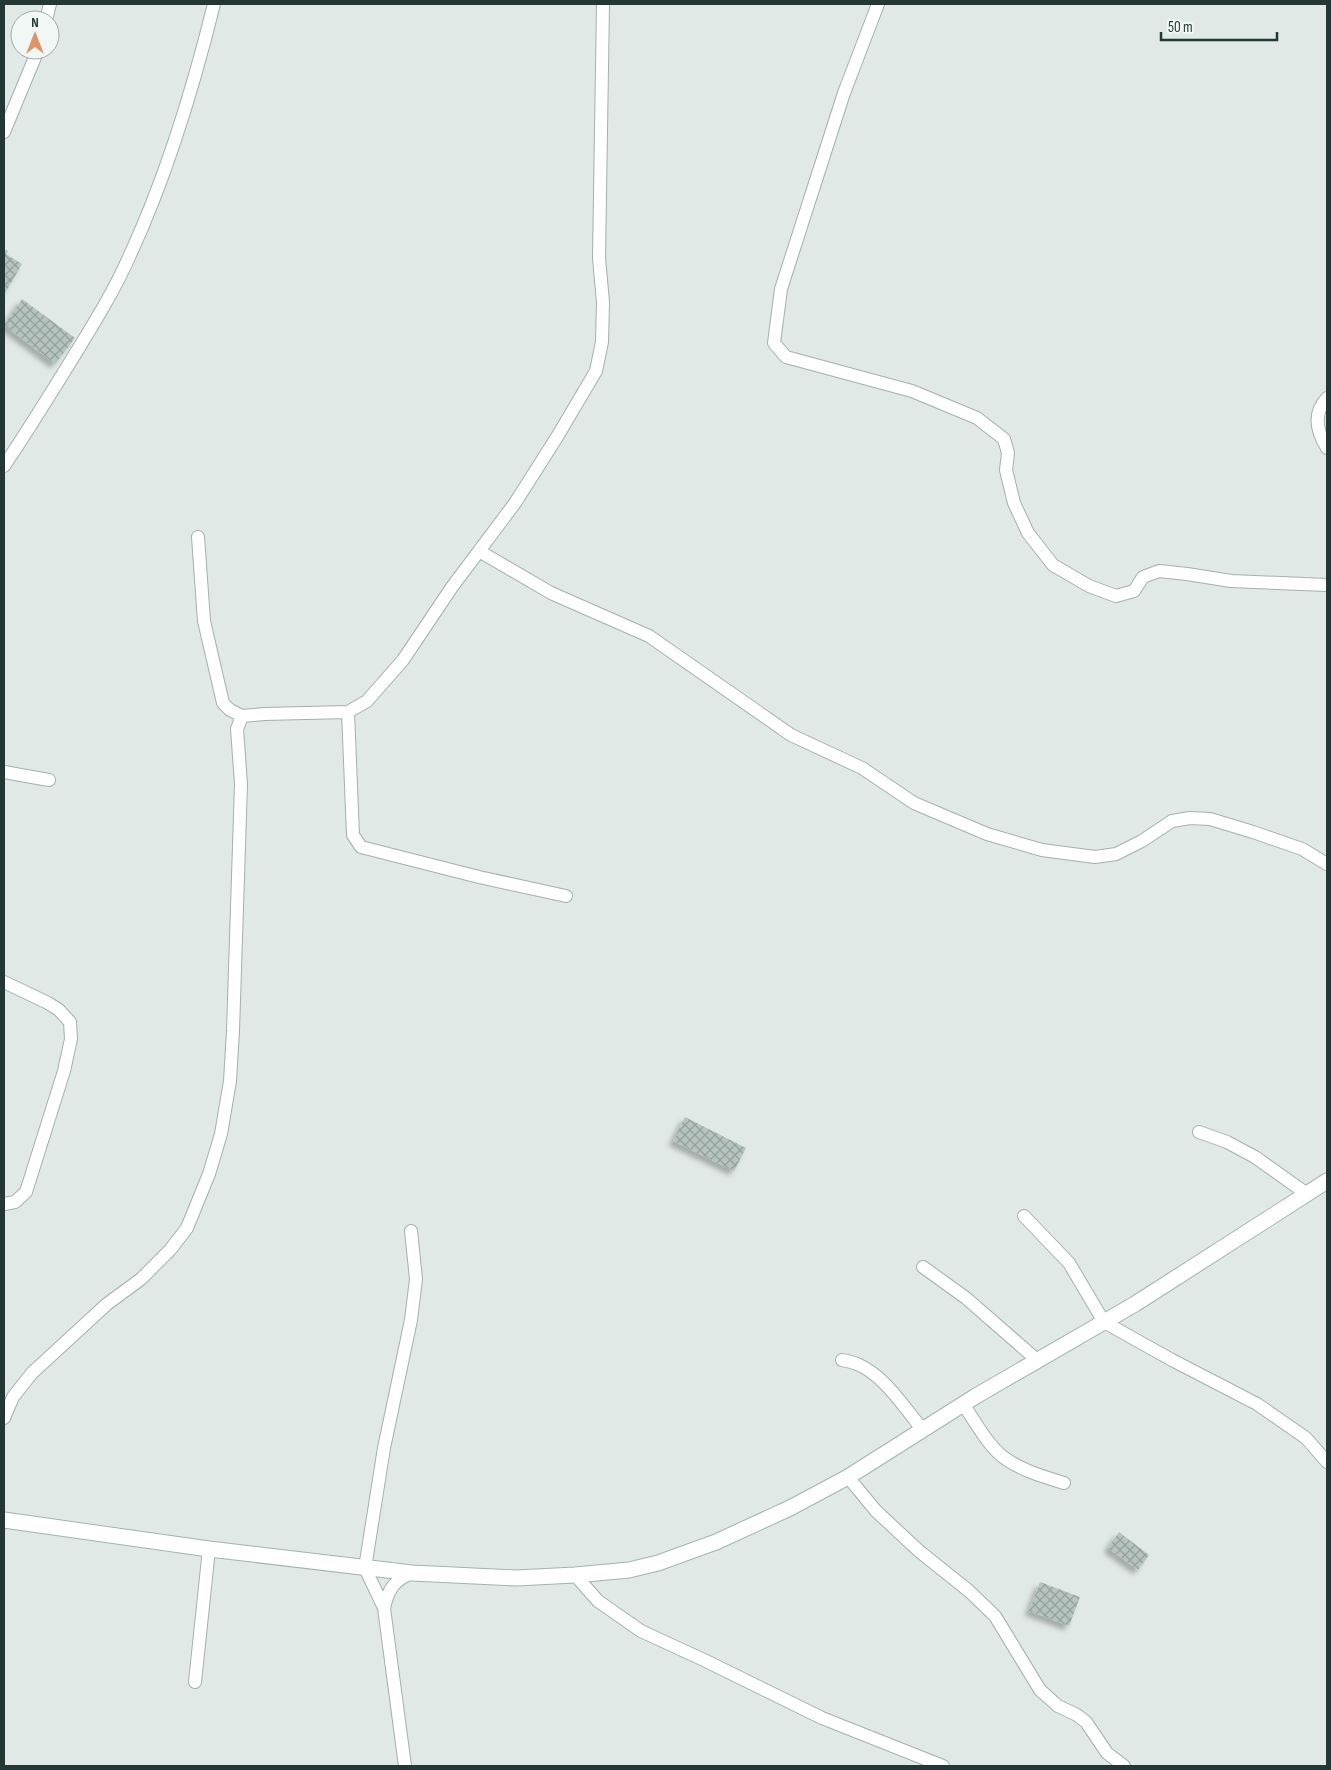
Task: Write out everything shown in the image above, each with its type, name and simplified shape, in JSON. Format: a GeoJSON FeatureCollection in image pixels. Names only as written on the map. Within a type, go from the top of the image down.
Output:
{"type":"FeatureCollection","features":[{"type":"Feature","properties":{"kind":"main road"},"geometry":{"type":"LineString","coordinates":[[4,1520],[209,1549],[412,1574],[516,1578],[629,1570],[658,1563],[716,1542],[790,1508],[848,1477],[963,1404],[1104,1322],[1327,1181]]}},
{"type":"Feature","properties":{"kind":"street"},"geometry":{"type":"LineString","coordinates":[[4,466],[36,418],[103,308],[130,257],[156,196],[171,152],[205,41],[214,4]]}},
{"type":"Feature","properties":{"kind":"street"},"geometry":{"type":"LineString","coordinates":[[198,537],[204,621],[223,702],[230,710],[242,716],[348,712],[367,702],[402,660],[515,503],[596,371],[602,342],[599,258],[603,4]]}},
{"type":"Feature","properties":{"kind":"street"},"geometry":{"type":"LineString","coordinates":[[878,4],[844,93],[781,289],[774,343],[786,357],[912,392],[977,418],[1004,439],[1008,453],[1006,470],[1014,503],[1028,533],[1053,565],[1089,586],[1116,596],[1134,591],[1143,577],[1159,571],[1231,581],[1327,585]]}},
{"type":"Feature","properties":{"kind":"street"},"geometry":{"type":"LineString","coordinates":[[4,132],[35,60]]}},
{"type":"Feature","properties":{"kind":"street"},"geometry":{"type":"LineString","coordinates":[[1327,398],[1322,404],[1316,423],[1320,436],[1327,448]]}},
{"type":"Feature","properties":{"kind":"street"},"geometry":{"type":"LineString","coordinates":[[479,551],[550,593],[649,636],[791,735],[862,768],[914,803],[987,834],[1042,850],[1095,857],[1116,854],[1142,841],[1172,821],[1190,818],[1210,819],[1302,848],[1327,864]]}},
{"type":"Feature","properties":{"kind":"street"},"geometry":{"type":"LineString","coordinates":[[348,712],[353,835],[361,848],[566,896]]}},
{"type":"Feature","properties":{"kind":"street"},"geometry":{"type":"LineString","coordinates":[[4,1418],[13,1397],[32,1373],[107,1304],[141,1279],[170,1250],[186,1228],[209,1174],[221,1134],[230,1080],[241,784],[237,729],[242,716]]}},
{"type":"Feature","properties":{"kind":"street"},"geometry":{"type":"LineString","coordinates":[[4,772],[49,780]]}},
{"type":"Feature","properties":{"kind":"street"},"geometry":{"type":"LineString","coordinates":[[4,982],[59,1010],[70,1022],[72,1039],[64,1071],[26,1192],[15,1202],[4,1204]]}},
{"type":"Feature","properties":{"kind":"street"},"geometry":{"type":"LineString","coordinates":[[1199,1132],[1227,1142],[1255,1157],[1307,1194]]}},
{"type":"Feature","properties":{"kind":"street"},"geometry":{"type":"LineString","coordinates":[[1024,1216],[1069,1264],[1104,1322],[1257,1404],[1306,1438],[1327,1462]]}},
{"type":"Feature","properties":{"kind":"street"},"geometry":{"type":"LineString","coordinates":[[405,1766],[384,1608],[365,1568],[384,1448],[411,1320],[416,1279],[410,1231]]}},
{"type":"Feature","properties":{"kind":"street"},"geometry":{"type":"LineString","coordinates":[[924,1267],[966,1298],[1038,1360]]}},
{"type":"Feature","properties":{"kind":"street"},"geometry":{"type":"LineString","coordinates":[[842,1360],[857,1364],[872,1372],[885,1384],[922,1429]]}},
{"type":"Feature","properties":{"kind":"street"},"geometry":{"type":"LineString","coordinates":[[963,1404],[993,1447],[1005,1459],[1025,1469],[1064,1483]]}},
{"type":"Feature","properties":{"kind":"street"},"geometry":{"type":"LineString","coordinates":[[848,1477],[876,1511],[919,1551],[969,1591],[995,1616],[1040,1690],[1058,1706],[1086,1722],[1107,1753],[1124,1766]]}},
{"type":"Feature","properties":{"kind":"street"},"geometry":{"type":"LineString","coordinates":[[195,1682],[209,1549]]}},
{"type":"Feature","properties":{"kind":"street"},"geometry":{"type":"LineString","coordinates":[[384,1608],[393,1585],[399,1579],[412,1574]]}},
{"type":"Feature","properties":{"kind":"street"},"geometry":{"type":"LineString","coordinates":[[575,1575],[598,1601],[641,1631],[822,1718],[938,1765]]}},
{"type":"Feature","properties":{"kind":"building"},"geometry":{"type":"Polygon","coordinates":[[[4,249],[8,251],[6,254],[22,264],[4,295],[4,249]]]}},
{"type":"Feature","properties":{"kind":"building"},"geometry":{"type":"Polygon","coordinates":[[[22,299],[75,338],[55,364],[4,325],[22,299]]]}},
{"type":"Feature","properties":{"kind":"building"},"geometry":{"type":"Polygon","coordinates":[[[685,1117],[746,1148],[734,1171],[673,1141],[685,1117]]]}},
{"type":"Feature","properties":{"kind":"building"},"geometry":{"type":"Polygon","coordinates":[[[1119,1532],[1149,1555],[1138,1570],[1108,1548],[1119,1532]]]}},
{"type":"Feature","properties":{"kind":"building"},"geometry":{"type":"Polygon","coordinates":[[[1040,1582],[1080,1597],[1069,1626],[1029,1611],[1040,1582]]]}}]}
